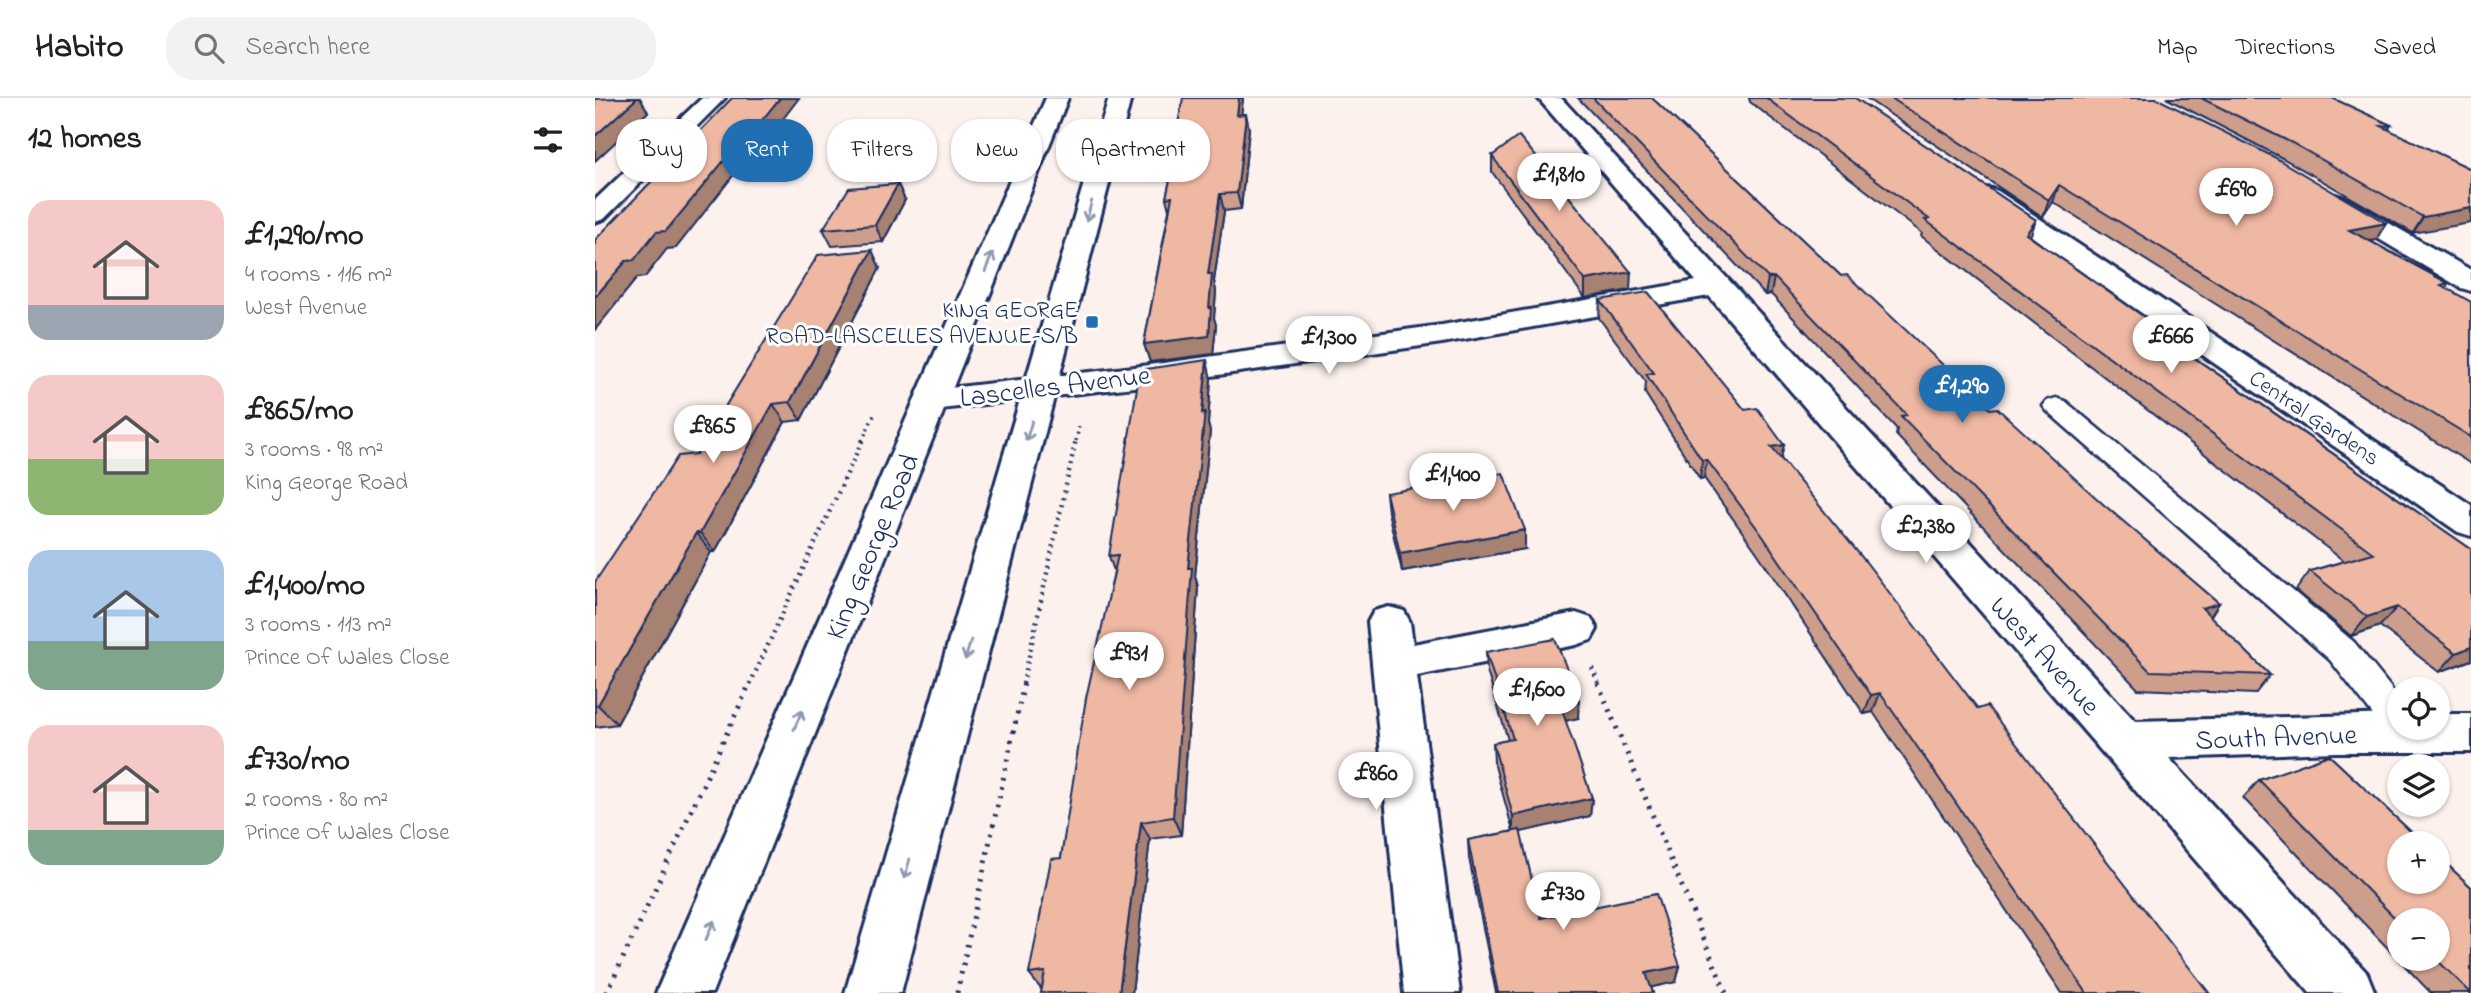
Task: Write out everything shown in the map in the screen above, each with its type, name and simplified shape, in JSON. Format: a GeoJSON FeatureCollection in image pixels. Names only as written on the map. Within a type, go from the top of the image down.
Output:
{"type":"FeatureCollection","features":[{"type":"Feature","properties":{"kind":"street"},"geometry":{"type":"LineString","coordinates":[[595,214],[714,98]]}},
{"type":"Feature","properties":{"kind":"street","name":"King George Road"},"geometry":{"type":"LineString","coordinates":[[684,993],[1057,98]]}},
{"type":"Feature","properties":{"kind":"street"},"geometry":{"type":"LineString","coordinates":[[873,993],[1042,387],[1119,98]]}},
{"type":"Feature","properties":{"kind":"street","name":"West Avenue"},"geometry":{"type":"LineString","coordinates":[[1549,98],[2347,993]]}},
{"type":"Feature","properties":{"kind":"street","name":"Central Gardens"},"geometry":{"type":"LineString","coordinates":[[1964,179],[2471,523]]}},
{"type":"Feature","properties":{"kind":"street"},"geometry":{"type":"LineString","coordinates":[[2320,193],[2471,282]]}},
{"type":"Feature","properties":{"kind":"street","name":"Lascelles Avenue"},"geometry":{"type":"LineString","coordinates":[[932,400],[1088,382],[1441,334],[1717,286]]}},
{"type":"Feature","properties":{"kind":"street"},"geometry":{"type":"LineString","coordinates":[[1432,993],[1391,643],[1576,629]]}},
{"type":"Feature","properties":{"kind":"street","name":"South Avenue"},"geometry":{"type":"LineString","coordinates":[[2122,741],[2387,729]]}},
{"type":"Feature","properties":{"kind":"street","name":"South Avenue"},"geometry":{"type":"LineString","coordinates":[[2450,731],[2471,733]]}},
{"type":"Feature","properties":{"kind":"lane"},"geometry":{"type":"LineString","coordinates":[[2056,406],[2343,651],[2387,707]]}},
{"type":"Feature","properties":{"kind":"path"},"geometry":{"type":"LineString","coordinates":[[957,993],[1088,382]]}},
{"type":"Feature","properties":{"kind":"path"},"geometry":{"type":"LineString","coordinates":[[607,993],[879,406]]}},
{"type":"Feature","properties":{"kind":"path"},"geometry":{"type":"LineString","coordinates":[[1576,629],[1726,993]]}},
{"type":"Feature","properties":{"kind":"building"},"geometry":{"type":"Polygon","coordinates":[[[637,98],[595,136],[595,99],[637,98]]]}},
{"type":"Feature","properties":{"kind":"building"},"geometry":{"type":"Polygon","coordinates":[[[732,98],[780,98],[763,119],[721,119],[721,164],[707,181],[707,124],[732,98]]]}},
{"type":"Feature","properties":{"kind":"building"},"geometry":{"type":"Polygon","coordinates":[[[1183,98],[1239,98],[1237,115],[1246,114],[1237,193],[1220,194],[1208,274],[1212,274],[1209,336],[1144,344],[1172,197],[1166,198],[1170,182],[1210,182],[1210,119],[1179,119],[1183,98]]]}},
{"type":"Feature","properties":{"kind":"building"},"geometry":{"type":"Polygon","coordinates":[[[1593,98],[1652,98],[1841,276],[1847,275],[1990,409],[1997,408],[2103,504],[2219,603],[2202,608],[2270,675],[2150,671],[1901,416],[1907,415],[1774,277],[1768,278],[1593,98]]]}},
{"type":"Feature","properties":{"kind":"building"},"geometry":{"type":"Polygon","coordinates":[[[1766,98],[1855,98],[2036,220],[2026,234],[2184,345],[2177,346],[2471,549],[2471,647],[2456,653],[2397,607],[2367,617],[2310,571],[2373,553],[1925,220],[1929,219],[1766,98]]]}},
{"type":"Feature","properties":{"kind":"building"},"geometry":{"type":"Polygon","coordinates":[[[1891,98],[2156,98],[2274,157],[2386,223],[2349,230],[2448,283],[2441,285],[2471,302],[2471,437],[2059,185],[2049,200],[1891,98]]]}},
{"type":"Feature","properties":{"kind":"building"},"geometry":{"type":"Polygon","coordinates":[[[2201,98],[2332,98],[2391,125],[2381,126],[2471,169],[2471,208],[2423,217],[2292,143],[2201,98]]]}},
{"type":"Feature","properties":{"kind":"building"},"geometry":{"type":"Polygon","coordinates":[[[1519,136],[1631,272],[1585,280],[1492,156],[1519,136]]]}},
{"type":"Feature","properties":{"kind":"building"},"geometry":{"type":"Polygon","coordinates":[[[651,182],[706,182],[666,231],[656,232],[634,260],[626,261],[595,297],[595,240],[651,182]]]}},
{"type":"Feature","properties":{"kind":"building"},"geometry":{"type":"Polygon","coordinates":[[[898,184],[875,225],[823,229],[849,188],[898,184]]]}},
{"type":"Feature","properties":{"kind":"building"},"geometry":{"type":"Polygon","coordinates":[[[872,250],[790,402],[773,404],[700,533],[696,533],[595,706],[595,582],[678,456],[696,454],[818,255],[872,250]]]}},
{"type":"Feature","properties":{"kind":"building"},"geometry":{"type":"Polygon","coordinates":[[[1648,292],[1745,410],[1757,408],[1784,445],[1771,447],[1866,562],[1978,709],[1987,706],[2209,993],[2087,993],[1880,693],[1871,695],[1762,535],[1707,460],[1702,460],[1646,374],[1654,373],[1600,300],[1648,292]]]}},
{"type":"Feature","properties":{"kind":"building"},"geometry":{"type":"Polygon","coordinates":[[[1207,360],[1202,413],[1205,412],[1188,568],[1192,568],[1173,817],[1141,822],[1119,993],[1041,993],[1045,972],[1029,974],[1051,859],[1061,858],[1086,698],[1118,555],[1109,556],[1140,370],[1207,360]]]}},
{"type":"Feature","properties":{"kind":"building"},"geometry":{"type":"Polygon","coordinates":[[[1503,473],[1525,530],[1400,553],[1386,493],[1503,473]]]}},
{"type":"Feature","properties":{"kind":"building"},"geometry":{"type":"Polygon","coordinates":[[[1555,639],[1579,700],[1560,704],[1592,798],[1513,816],[1493,743],[1513,739],[1486,652],[1555,639]]]}},
{"type":"Feature","properties":{"kind":"building"},"geometry":{"type":"Polygon","coordinates":[[[2329,755],[2387,809],[2387,817],[2395,817],[2410,831],[2387,831],[2387,894],[2450,894],[2450,867],[2471,887],[2471,993],[2448,971],[2450,908],[2387,910],[2259,780],[2329,755]]]}},
{"type":"Feature","properties":{"kind":"building"},"geometry":{"type":"Polygon","coordinates":[[[1520,830],[1541,918],[1656,894],[1680,966],[1646,973],[1653,993],[1498,993],[1468,840],[1520,830]]]}},
{"type":"Feature","properties":{"kind":"place","name":"KING GEORGE ROAD-LASCELLES AVENUE-S/B"},"geometry":{"type":"Point","coordinates":[1092,322]}}]}
